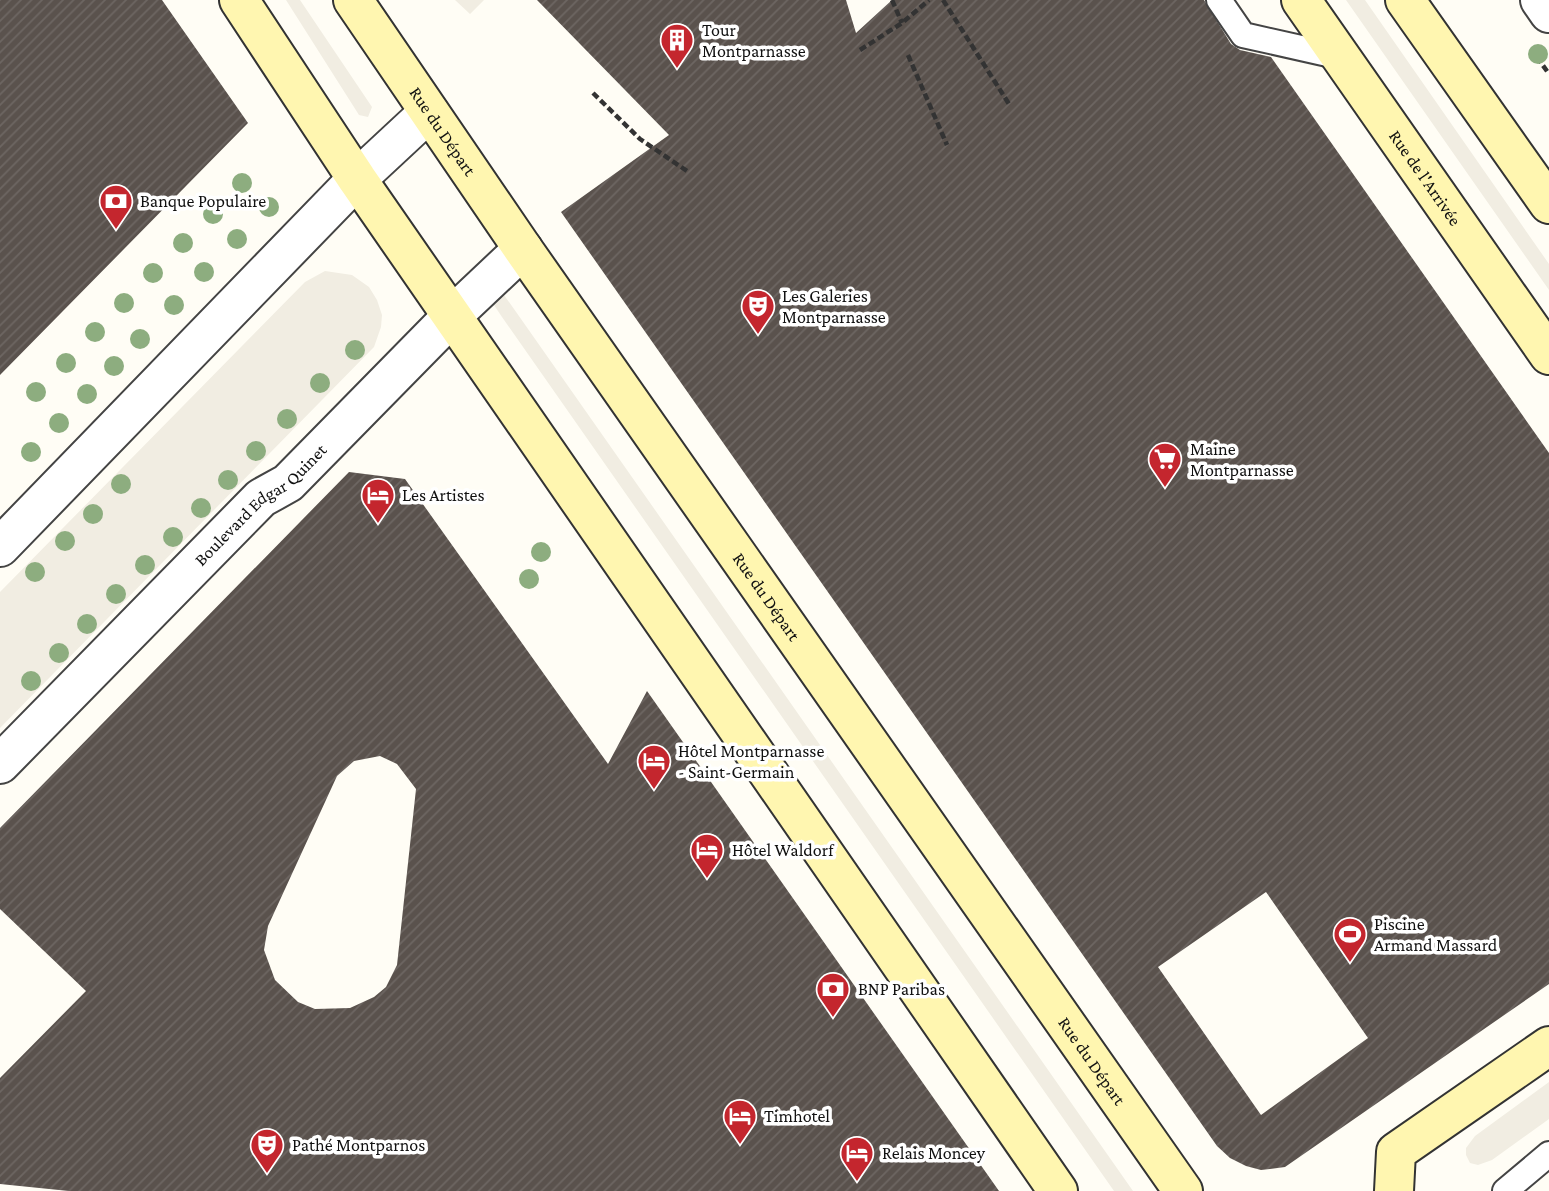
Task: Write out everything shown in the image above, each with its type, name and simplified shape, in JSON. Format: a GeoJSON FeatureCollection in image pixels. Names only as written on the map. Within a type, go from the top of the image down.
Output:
{"type":"FeatureCollection","features":[{"type":"Feature","properties":{"kind":"main road"},"geometry":{"type":"LineString","coordinates":[[239,0],[357,179],[1058,1191]]}},
{"type":"Feature","properties":{"kind":"main road","name":"Rue du Départ"},"geometry":{"type":"LineString","coordinates":[[354,0],[523,249],[1183,1191]]}},
{"type":"Feature","properties":{"kind":"main road","name":"Rue de l'Arrivée"},"geometry":{"type":"LineString","coordinates":[[1301,0],[1549,355]]}},
{"type":"Feature","properties":{"kind":"main road"},"geometry":{"type":"LineString","coordinates":[[1405,0],[1549,204]]}},
{"type":"Feature","properties":{"kind":"main road"},"geometry":{"type":"LineString","coordinates":[[1394,1191],[1396,1153],[1549,1046]]}},
{"type":"Feature","properties":{"kind":"street"},"geometry":{"type":"LineString","coordinates":[[1539,0],[1549,13]]}},
{"type":"Feature","properties":{"kind":"street"},"geometry":{"type":"LineString","coordinates":[[0,547],[357,179],[429,112]]}},
{"type":"Feature","properties":{"kind":"street","name":"Boulevard Edgar Quinet"},"geometry":{"type":"LineString","coordinates":[[0,764],[261,498],[288,483],[453,315],[523,249]]}},
{"type":"Feature","properties":{"kind":"lane"},"geometry":{"type":"LineString","coordinates":[[1219,0],[1243,35],[1341,57]]}},
{"type":"Feature","properties":{"kind":"lane"},"geometry":{"type":"LineString","coordinates":[[1504,1191],[1549,1154]]}},
{"type":"Feature","properties":{"kind":"path"},"geometry":{"type":"LineString","coordinates":[[892,0],[902,23]]}},
{"type":"Feature","properties":{"kind":"path"},"geometry":{"type":"LineString","coordinates":[[860,50],[902,23],[929,0]]}},
{"type":"Feature","properties":{"kind":"path"},"geometry":{"type":"LineString","coordinates":[[943,0],[1009,104]]}},
{"type":"Feature","properties":{"kind":"path"},"geometry":{"type":"LineString","coordinates":[[908,55],[947,145]]}},
{"type":"Feature","properties":{"kind":"path"},"geometry":{"type":"LineString","coordinates":[[593,93],[640,139],[687,171]]}},
{"type":"Feature","properties":{"kind":"shaded area"},"geometry":{"type":"Polygon","coordinates":[[[286,0],[300,0],[372,107],[368,117],[359,115],[286,0]]]}},
{"type":"Feature","properties":{"kind":"shaded area"},"geometry":{"type":"Polygon","coordinates":[[[455,0],[484,0],[470,14],[455,0]]]}},
{"type":"Feature","properties":{"kind":"shaded area"},"geometry":{"type":"Polygon","coordinates":[[[1346,0],[1365,0],[1549,264],[1549,290],[1346,0]]]}},
{"type":"Feature","properties":{"kind":"shaded area"},"geometry":{"type":"Polygon","coordinates":[[[325,271],[352,275],[369,287],[382,315],[374,347],[0,728],[0,592],[305,282],[325,271]]]}},
{"type":"Feature","properties":{"kind":"shaded area"},"geometry":{"type":"Polygon","coordinates":[[[498,294],[504,295],[514,309],[1133,1191],[1114,1191],[502,317],[492,302],[498,294]]]}},
{"type":"Feature","properties":{"kind":"shaded area"},"geometry":{"type":"Polygon","coordinates":[[[1549,1082],[1549,1119],[1492,1160],[1478,1165],[1470,1163],[1466,1148],[1475,1136],[1549,1082]]]}},
{"type":"Feature","properties":{"kind":"building"},"geometry":{"type":"Polygon","coordinates":[[[0,0],[162,0],[248,123],[0,375],[0,0]]]}},
{"type":"Feature","properties":{"kind":"building"},"geometry":{"type":"Polygon","coordinates":[[[537,0],[846,0],[856,33],[892,0],[1204,0],[1231,44],[1240,50],[1271,57],[1549,453],[1549,984],[1285,1167],[1261,1170],[1246,1166],[1230,1158],[1217,1146],[561,212],[669,135],[537,0]],[[1266,892],[1158,967],[1261,1115],[1368,1038],[1266,892]]]}},
{"type":"Feature","properties":{"kind":"building"},"geometry":{"type":"Polygon","coordinates":[[[349,472],[405,479],[608,764],[647,691],[999,1191],[69,1191],[0,1184],[0,1078],[86,991],[0,909],[0,828],[349,472]],[[380,756],[354,761],[337,776],[268,926],[264,950],[275,980],[298,1002],[315,1009],[350,1008],[374,997],[386,987],[397,965],[416,789],[397,764],[380,756]]]}},
{"type":"Feature","properties":{"kind":"place","name":"Tour Montparnasse"},"geometry":{"type":"Point","coordinates":[677,70]}},
{"type":"Feature","properties":{"kind":"place","name":"Banque Populaire"},"geometry":{"type":"Point","coordinates":[116,231]}},
{"type":"Feature","properties":{"kind":"place","name":"Les Galeries Montparnasse"},"geometry":{"type":"Point","coordinates":[758,336]}},
{"type":"Feature","properties":{"kind":"place","name":"Maine Montparnasse"},"geometry":{"type":"Point","coordinates":[1165,489]}},
{"type":"Feature","properties":{"kind":"place","name":"Les Artistes"},"geometry":{"type":"Point","coordinates":[378,525]}},
{"type":"Feature","properties":{"kind":"place","name":"Hôtel Montparnasse - Saint-Germain"},"geometry":{"type":"Point","coordinates":[654,791]}},
{"type":"Feature","properties":{"kind":"place","name":"Hôtel Waldorf"},"geometry":{"type":"Point","coordinates":[707,880]}},
{"type":"Feature","properties":{"kind":"place","name":"Piscine Armand Massard"},"geometry":{"type":"Point","coordinates":[1350,964]}},
{"type":"Feature","properties":{"kind":"place","name":"BNP Paribas"},"geometry":{"type":"Point","coordinates":[833,1019]}},
{"type":"Feature","properties":{"kind":"place","name":"Timhotel"},"geometry":{"type":"Point","coordinates":[740,1146]}},
{"type":"Feature","properties":{"kind":"place","name":"Pathé Montparnos"},"geometry":{"type":"Point","coordinates":[267,1175]}},
{"type":"Feature","properties":{"kind":"place","name":"Relais Moncey"},"geometry":{"type":"Point","coordinates":[857,1183]}}]}
